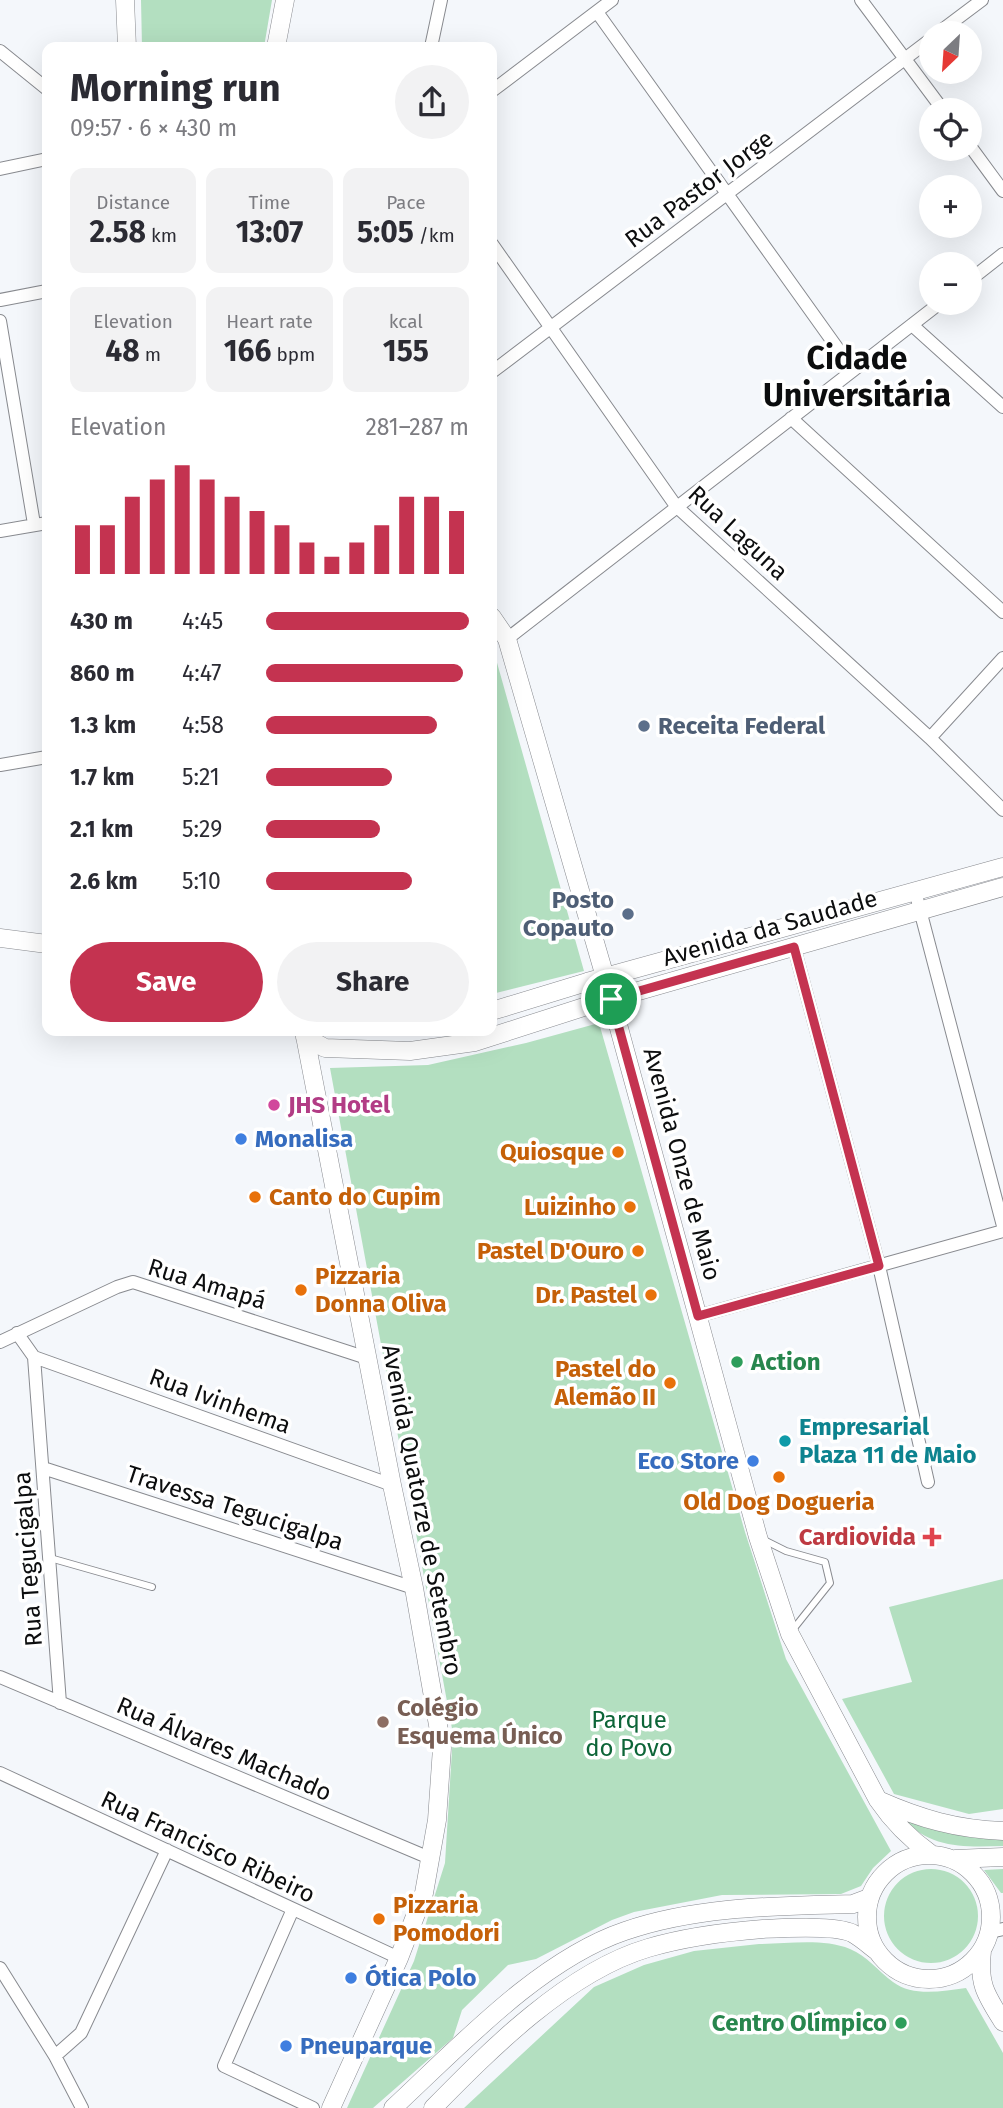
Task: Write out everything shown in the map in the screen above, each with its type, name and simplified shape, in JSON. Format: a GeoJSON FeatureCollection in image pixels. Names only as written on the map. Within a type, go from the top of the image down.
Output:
{"type":"FeatureCollection","features":[{"type":"Feature","properties":{"kind":"street"},"geometry":{"type":"LineString","coordinates":[[125,0],[127,42]]}},
{"type":"Feature","properties":{"kind":"street"},"geometry":{"type":"LineString","coordinates":[[277,42],[285,0]]}},
{"type":"Feature","properties":{"kind":"street"},"geometry":{"type":"LineString","coordinates":[[432,42],[441,0]]}},
{"type":"Feature","properties":{"kind":"street"},"geometry":{"type":"LineString","coordinates":[[497,87],[612,0]]}},
{"type":"Feature","properties":{"kind":"street"},"geometry":{"type":"LineString","coordinates":[[861,0],[934,98]]}},
{"type":"Feature","properties":{"kind":"street"},"geometry":{"type":"LineString","coordinates":[[955,21],[982,0]]}},
{"type":"Feature","properties":{"kind":"street"},"geometry":{"type":"LineString","coordinates":[[597,12],[853,370]]}},
{"type":"Feature","properties":{"kind":"street","name":"Rua Pastor Jorge"},"geometry":{"type":"LineString","coordinates":[[497,368],[919,48]]}},
{"type":"Feature","properties":{"kind":"street"},"geometry":{"type":"LineString","coordinates":[[0,51],[42,85]]}},
{"type":"Feature","properties":{"kind":"street"},"geometry":{"type":"LineString","coordinates":[[0,169],[42,160]]}},
{"type":"Feature","properties":{"kind":"street"},"geometry":{"type":"LineString","coordinates":[[981,161],[1003,191]]}},
{"type":"Feature","properties":{"kind":"street","name":"Rua Laguna"},"geometry":{"type":"LineString","coordinates":[[497,251],[676,506],[930,738],[1003,810]]}},
{"type":"Feature","properties":{"kind":"street"},"geometry":{"type":"LineString","coordinates":[[982,271],[1003,254]]}},
{"type":"Feature","properties":{"kind":"street"},"geometry":{"type":"LineString","coordinates":[[0,300],[42,292]]}},
{"type":"Feature","properties":{"kind":"street"},"geometry":{"type":"LineString","coordinates":[[507,639],[925,315]]}},
{"type":"Feature","properties":{"kind":"street"},"geometry":{"type":"LineString","coordinates":[[0,321],[41,524],[0,531]]}},
{"type":"Feature","properties":{"kind":"street"},"geometry":{"type":"LineString","coordinates":[[912,325],[1003,407]]}},
{"type":"Feature","properties":{"kind":"street"},"geometry":{"type":"LineString","coordinates":[[791,418],[1003,612]]}},
{"type":"Feature","properties":{"kind":"street","name":"Avenida Onze de Maio"},"geometry":{"type":"LineString","coordinates":[[497,624],[507,639],[605,977],[758,1537],[790,1634],[878,1800],[910,1839],[931,1854]]}},
{"type":"Feature","properties":{"kind":"street"},"geometry":{"type":"LineString","coordinates":[[930,738],[1003,658]]}},
{"type":"Feature","properties":{"kind":"street"},"geometry":{"type":"LineString","coordinates":[[0,765],[42,758]]}},
{"type":"Feature","properties":{"kind":"street","name":"Avenida da Saudade"},"geometry":{"type":"LineString","coordinates":[[497,1009],[1003,867]]}},
{"type":"Feature","properties":{"kind":"street","name":"Avenida da Saudade"},"geometry":{"type":"LineString","coordinates":[[497,1035],[611,999],[1003,887]]}},
{"type":"Feature","properties":{"kind":"street"},"geometry":{"type":"LineString","coordinates":[[698,1316],[1003,1229],[915,891]]}},
{"type":"Feature","properties":{"kind":"street"},"geometry":{"type":"LineString","coordinates":[[0,937],[42,943]]}},
{"type":"Feature","properties":{"kind":"street"},"geometry":{"type":"LineString","coordinates":[[794,947],[879,1266],[928,1482]]}},
{"type":"Feature","properties":{"kind":"street","name":"Avenida Quatorze de Setembro"},"geometry":{"type":"LineString","coordinates":[[305,1036],[414,1588],[442,1748],[438,1820],[424,1893],[399,1958],[331,2108]]}},
{"type":"Feature","properties":{"kind":"street","name":"Avenida da Saudade"},"geometry":{"type":"LineString","coordinates":[[308,1036],[325,1048],[410,1051],[475,1042],[494,1036]]}},
{"type":"Feature","properties":{"kind":"street","name":"Rua Amapá"},"geometry":{"type":"LineString","coordinates":[[0,1342],[133,1282],[367,1358]]}},
{"type":"Feature","properties":{"kind":"street"},"geometry":{"type":"LineString","coordinates":[[17,1333],[34,1357]]}},
{"type":"Feature","properties":{"kind":"street","name":"Rua Tegucigalpa"},"geometry":{"type":"LineString","coordinates":[[34,1357],[60,1703]]}},
{"type":"Feature","properties":{"kind":"street","name":"Rua Ivinhema"},"geometry":{"type":"LineString","coordinates":[[34,1357],[392,1485]]}},
{"type":"Feature","properties":{"kind":"street","name":"Travessa Tegucigalpa"},"geometry":{"type":"LineString","coordinates":[[43,1468],[414,1588]]}},
{"type":"Feature","properties":{"kind":"street","name":"Rua Álvares Machado"},"geometry":{"type":"LineString","coordinates":[[0,1677],[432,1859]]}},
{"type":"Feature","properties":{"kind":"street","name":"Rua Francisco Ribeiro"},"geometry":{"type":"LineString","coordinates":[[0,1773],[399,1958]]}},
{"type":"Feature","properties":{"kind":"street"},"geometry":{"type":"LineString","coordinates":[[878,1800],[949,1826],[1003,1831]]}},
{"type":"Feature","properties":{"kind":"street"},"geometry":{"type":"LineString","coordinates":[[55,2056],[81,2032],[167,1850]]}},
{"type":"Feature","properties":{"kind":"street"},"geometry":{"type":"LineString","coordinates":[[878,1952],[870,1937],[867,1916],[869,1898],[882,1876],[899,1862],[914,1856],[931,1854],[955,1860],[1003,1857]]}},
{"type":"Feature","properties":{"kind":"street"},"geometry":{"type":"LineString","coordinates":[[433,2108],[472,2068],[536,2011],[595,1971],[646,1948],[713,1933],[790,1928],[851,1933],[878,1952],[893,1968],[916,1978],[938,1979],[952,1975],[971,1964],[997,1930],[997,1906],[973,1872],[955,1860]]}},
{"type":"Feature","properties":{"kind":"street"},"geometry":{"type":"LineString","coordinates":[[393,2108],[524,1990],[574,1954],[624,1931],[679,1916],[853,1904],[869,1898]]}},
{"type":"Feature","properties":{"kind":"street"},"geometry":{"type":"LineString","coordinates":[[293,1909],[224,2066],[313,2108]]}},
{"type":"Feature","properties":{"kind":"street"},"geometry":{"type":"LineString","coordinates":[[982,1951],[979,1973],[1003,2022]]}},
{"type":"Feature","properties":{"kind":"street"},"geometry":{"type":"LineString","coordinates":[[0,1968],[55,2056],[82,2108]]}},
{"type":"Feature","properties":{"kind":"lane"},"geometry":{"type":"LineString","coordinates":[[758,1537],[786,1551],[825,1562],[830,1583],[790,1634]]}},
{"type":"Feature","properties":{"kind":"lane"},"geometry":{"type":"LineString","coordinates":[[50,1558],[152,1587]]}},
{"type":"Feature","properties":{"kind":"green space"},"geometry":{"type":"Polygon","coordinates":[[[141,0],[272,0],[265,42],[142,42],[141,0]]]}},
{"type":"Feature","properties":{"kind":"green space"},"geometry":{"type":"Polygon","coordinates":[[[497,663],[584,971],[497,993],[497,663]]]}},
{"type":"Feature","properties":{"kind":"green space","name":"Parque do Povo"},"geometry":{"type":"Polygon","coordinates":[[[599,1023],[745,1532],[786,1659],[891,1851],[873,1868],[861,1886],[841,1894],[722,1895],[634,1912],[612,1920],[536,1959],[508,1965],[462,2010],[453,2038],[373,2108],[347,2108],[414,1961],[445,1863],[453,1734],[330,1068],[428,1065],[599,1023]]]}},
{"type":"Feature","properties":{"kind":"green space"},"geometry":{"type":"Polygon","coordinates":[[[1003,1579],[1003,1809],[969,1814],[894,1794],[842,1699],[912,1682],[889,1607],[1003,1579]]]}},
{"type":"Feature","properties":{"kind":"green space"},"geometry":{"type":"Polygon","coordinates":[[[902,1818],[1003,1836],[1003,1846],[961,1846],[936,1841],[924,1836],[902,1818]]]}},
{"type":"Feature","properties":{"kind":"green space"},"geometry":{"type":"Polygon","coordinates":[[[931,1869],[949,1873],[964,1883],[974,1898],[978,1916],[974,1934],[964,1949],[949,1959],[931,1963],[913,1959],[898,1949],[888,1934],[884,1916],[888,1898],[898,1883],[913,1873],[931,1869]]]}},
{"type":"Feature","properties":{"kind":"green space"},"geometry":{"type":"Polygon","coordinates":[[[1003,1869],[1003,1893],[1001,1893],[984,1870],[1003,1869]]]}},
{"type":"Feature","properties":{"kind":"green space"},"geometry":{"type":"Polygon","coordinates":[[[817,1943],[839,1946],[856,1952],[893,1982],[909,1990],[928,1992],[966,1988],[1003,2053],[1003,2108],[464,2108],[594,1987],[644,1965],[694,1951],[759,1944],[817,1943]]]}},
{"type":"Feature","properties":{"kind":"place","name":"Receita Federal"},"geometry":{"type":"Point","coordinates":[644,726]}},
{"type":"Feature","properties":{"kind":"place","name":"Posto Copauto"},"geometry":{"type":"Point","coordinates":[628,914]}},
{"type":"Feature","properties":{"kind":"place","name":"JHS Hotel"},"geometry":{"type":"Point","coordinates":[274,1105]}},
{"type":"Feature","properties":{"kind":"place","name":"Monalisa"},"geometry":{"type":"Point","coordinates":[241,1139]}},
{"type":"Feature","properties":{"kind":"place","name":"Quiosque"},"geometry":{"type":"Point","coordinates":[618,1152]}},
{"type":"Feature","properties":{"kind":"place","name":"Canto do Cupim"},"geometry":{"type":"Point","coordinates":[255,1197]}},
{"type":"Feature","properties":{"kind":"place","name":"Luizinho"},"geometry":{"type":"Point","coordinates":[630,1207]}},
{"type":"Feature","properties":{"kind":"place","name":"Pastel D'Ouro"},"geometry":{"type":"Point","coordinates":[638,1251]}},
{"type":"Feature","properties":{"kind":"place","name":"Pizzaria Donna Oliva"},"geometry":{"type":"Point","coordinates":[301,1290]}},
{"type":"Feature","properties":{"kind":"place","name":"Dr. Pastel"},"geometry":{"type":"Point","coordinates":[651,1295]}},
{"type":"Feature","properties":{"kind":"place","name":"Action"},"geometry":{"type":"Point","coordinates":[737,1362]}},
{"type":"Feature","properties":{"kind":"place","name":"Pastel do Alemão II"},"geometry":{"type":"Point","coordinates":[670,1383]}},
{"type":"Feature","properties":{"kind":"place","name":"Empresarial Plaza 11 de Maio"},"geometry":{"type":"Point","coordinates":[785,1441]}},
{"type":"Feature","properties":{"kind":"place","name":"Eco Store"},"geometry":{"type":"Point","coordinates":[753,1461]}},
{"type":"Feature","properties":{"kind":"place","name":"Old Dog Dogueria"},"geometry":{"type":"Point","coordinates":[779,1477]}},
{"type":"Feature","properties":{"kind":"place","name":"Cardiovida"},"geometry":{"type":"Point","coordinates":[932,1537]}},
{"type":"Feature","properties":{"kind":"place","name":"Colégio Esquema Único"},"geometry":{"type":"Point","coordinates":[383,1722]}},
{"type":"Feature","properties":{"kind":"place","name":"Pizzaria Pomodori"},"geometry":{"type":"Point","coordinates":[379,1919]}},
{"type":"Feature","properties":{"kind":"place","name":"Ótica Polo"},"geometry":{"type":"Point","coordinates":[351,1978]}},
{"type":"Feature","properties":{"kind":"place","name":"Centro Olímpico"},"geometry":{"type":"Point","coordinates":[901,2023]}},
{"type":"Feature","properties":{"kind":"place","name":"Pneuparque"},"geometry":{"type":"Point","coordinates":[286,2046]}},
{"type":"Feature","properties":{"kind":"district","name":"Cidade Universitária"},"geometry":{"type":"Point","coordinates":[857,376]}},
{"type":"Feature","properties":{"kind":"route"},"geometry":{"type":"LineString","coordinates":[[794,947],[879,1266],[698,1316],[611,999],[794,947]]}}]}
